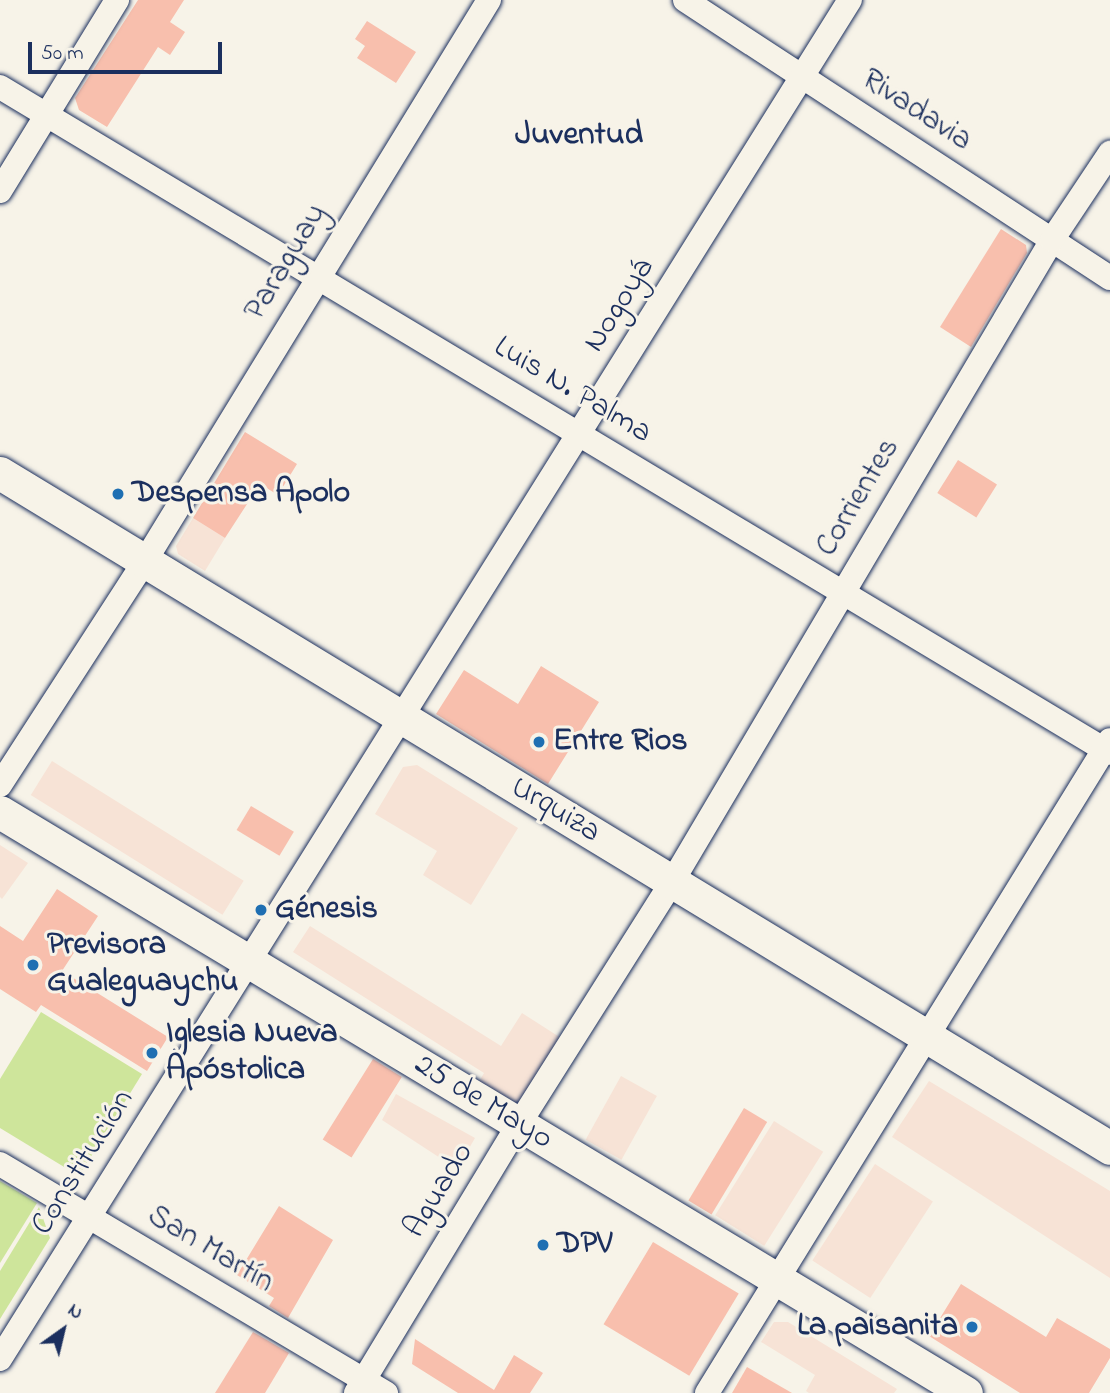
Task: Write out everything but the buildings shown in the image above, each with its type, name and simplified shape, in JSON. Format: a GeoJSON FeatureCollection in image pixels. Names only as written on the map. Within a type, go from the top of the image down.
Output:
{"type":"FeatureCollection","features":[{"type":"Feature","properties":{"kind":"street"},"geometry":{"type":"LineString","coordinates":[[0,191],[117,0]]}},
{"type":"Feature","properties":{"kind":"street","name":"Paraguay"},"geometry":{"type":"LineString","coordinates":[[0,785],[145,561],[489,0]]}},
{"type":"Feature","properties":{"kind":"street","name":"Rivadavia"},"geometry":{"type":"LineString","coordinates":[[685,0],[1110,278]]}},
{"type":"Feature","properties":{"kind":"street","name":"Nogoyá"},"geometry":{"type":"LineString","coordinates":[[402,718],[850,0]]}},
{"type":"Feature","properties":{"kind":"street","name":"Luis N. Palma"},"geometry":{"type":"LineString","coordinates":[[0,87],[842,591],[1108,747]]}},
{"type":"Feature","properties":{"kind":"street","name":"Corrientes"},"geometry":{"type":"LineString","coordinates":[[672,882],[1052,240],[1110,153]]}},
{"type":"Feature","properties":{"kind":"street","name":"Urquiza"},"geometry":{"type":"LineString","coordinates":[[0,473],[1110,1148]]}},
{"type":"Feature","properties":{"kind":"street","name":"Constitución"},"geometry":{"type":"LineString","coordinates":[[0,1359],[402,718]]}},
{"type":"Feature","properties":{"kind":"street"},"geometry":{"type":"LineString","coordinates":[[707,1393],[926,1035],[1108,747]]}},
{"type":"Feature","properties":{"kind":"street","name":"25 de Mayo"},"geometry":{"type":"LineString","coordinates":[[0,812],[966,1393]]}},
{"type":"Feature","properties":{"kind":"street","name":"Aguado"},"geometry":{"type":"LineString","coordinates":[[360,1386],[519,1124],[672,882]]}},
{"type":"Feature","properties":{"kind":"street","name":"San Martín"},"geometry":{"type":"LineString","coordinates":[[0,1164],[360,1386],[386,1393]]}},
{"type":"Feature","properties":{"kind":"shaded area"},"geometry":{"type":"Polygon","coordinates":[[[193,518],[225,538],[205,571],[178,554],[176,546],[193,518]]]}},
{"type":"Feature","properties":{"kind":"shaded area"},"geometry":{"type":"Polygon","coordinates":[[[52,761],[244,881],[222,915],[31,795],[52,761]]]}},
{"type":"Feature","properties":{"kind":"shaded area"},"geometry":{"type":"Polygon","coordinates":[[[417,765],[518,828],[471,905],[423,875],[437,851],[375,814],[403,767],[417,765]]]}},
{"type":"Feature","properties":{"kind":"shaded area"},"geometry":{"type":"Polygon","coordinates":[[[0,845],[28,863],[2,899],[0,897],[0,845]]]}},
{"type":"Feature","properties":{"kind":"shaded area"},"geometry":{"type":"Polygon","coordinates":[[[310,926],[501,1046],[522,1013],[561,1038],[519,1108],[479,1082],[484,1073],[293,952],[310,926]]]}},
{"type":"Feature","properties":{"kind":"shaded area"},"geometry":{"type":"Polygon","coordinates":[[[621,1076],[657,1096],[621,1160],[586,1140],[621,1076]]]}},
{"type":"Feature","properties":{"kind":"shaded area"},"geometry":{"type":"Polygon","coordinates":[[[929,1081],[1110,1191],[1110,1278],[892,1137],[929,1081]]]}},
{"type":"Feature","properties":{"kind":"shaded area"},"geometry":{"type":"Polygon","coordinates":[[[396,1094],[475,1138],[457,1169],[382,1120],[396,1094]]]}},
{"type":"Feature","properties":{"kind":"shaded area"},"geometry":{"type":"Polygon","coordinates":[[[774,1121],[823,1152],[764,1246],[715,1215],[774,1121]]]}},
{"type":"Feature","properties":{"kind":"shaded area"},"geometry":{"type":"Polygon","coordinates":[[[875,1164],[933,1202],[870,1298],[812,1260],[875,1164]]]}},
{"type":"Feature","properties":{"kind":"shaded area"},"geometry":{"type":"Polygon","coordinates":[[[774,1322],[788,1322],[897,1389],[894,1393],[809,1393],[806,1391],[815,1375],[761,1342],[774,1322]]]}},
{"type":"Feature","properties":{"kind":"green space"},"geometry":{"type":"Polygon","coordinates":[[[41,1012],[142,1074],[79,1176],[0,1128],[0,1079],[41,1012]]]}},
{"type":"Feature","properties":{"kind":"green space"},"geometry":{"type":"Polygon","coordinates":[[[0,1181],[37,1203],[0,1263],[0,1181]]]}},
{"type":"Feature","properties":{"kind":"green space"},"geometry":{"type":"Polygon","coordinates":[[[39,1207],[50,1238],[0,1319],[0,1271],[39,1207]]]}},
{"type":"Feature","properties":{"kind":"place","name":"Despensa Apolo"},"geometry":{"type":"Point","coordinates":[118,494]}},
{"type":"Feature","properties":{"kind":"place","name":"Entre Rios"},"geometry":{"type":"Point","coordinates":[539,742]}},
{"type":"Feature","properties":{"kind":"place","name":"Génesis"},"geometry":{"type":"Point","coordinates":[261,910]}},
{"type":"Feature","properties":{"kind":"place","name":"Previsora Gualeguaychu"},"geometry":{"type":"Point","coordinates":[33,965]}},
{"type":"Feature","properties":{"kind":"place","name":"Iglesia Nueva Apóstolica"},"geometry":{"type":"Point","coordinates":[152,1053]}},
{"type":"Feature","properties":{"kind":"place","name":"DPV"},"geometry":{"type":"Point","coordinates":[543,1245]}},
{"type":"Feature","properties":{"kind":"place","name":"La paisanita"},"geometry":{"type":"Point","coordinates":[972,1327]}},
{"type":"Feature","properties":{"kind":"district","name":"Juventud"},"geometry":{"type":"Point","coordinates":[579,136]}}]}
